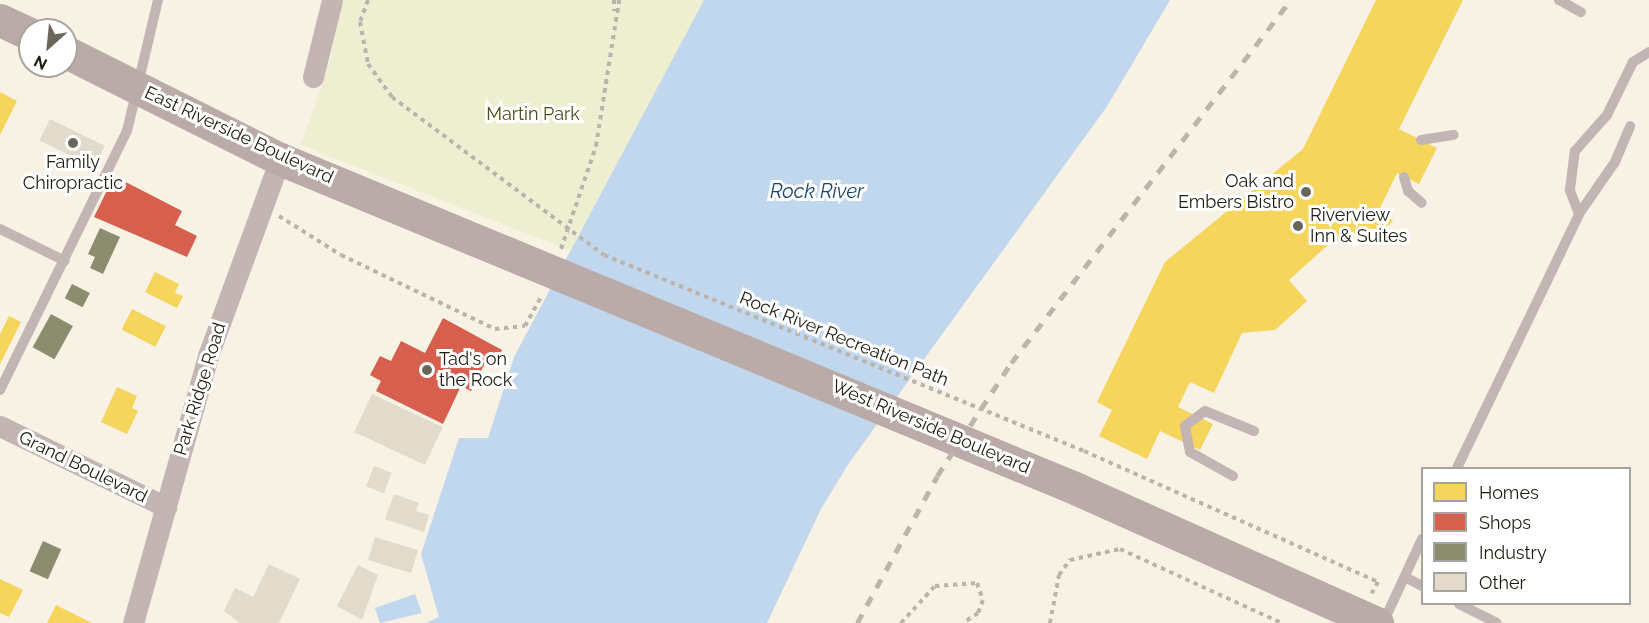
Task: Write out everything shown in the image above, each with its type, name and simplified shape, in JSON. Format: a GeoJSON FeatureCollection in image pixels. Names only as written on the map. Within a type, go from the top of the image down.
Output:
{"type":"FeatureCollection","features":[{"type":"Feature","properties":{"kind":"main road"},"geometry":{"type":"LineString","coordinates":[[0,20],[18,28]]}},
{"type":"Feature","properties":{"kind":"main road","name":"East Riverside Boulevard"},"geometry":{"type":"LineString","coordinates":[[78,58],[279,159],[482,240]]}},
{"type":"Feature","properties":{"kind":"main road","name":"West Riverside Boulevard"},"geometry":{"type":"LineString","coordinates":[[482,240],[1077,489],[1373,620]]}},
{"type":"Feature","properties":{"kind":"street"},"geometry":{"type":"LineString","coordinates":[[313,77],[332,0]]}},
{"type":"Feature","properties":{"kind":"street","name":"Park Ridge Road"},"geometry":{"type":"LineString","coordinates":[[133,623],[209,353],[279,159]]}},
{"type":"Feature","properties":{"kind":"street","name":"Grand Boulevard"},"geometry":{"type":"LineString","coordinates":[[0,426],[166,507]]}},
{"type":"Feature","properties":{"kind":"lane"},"geometry":{"type":"LineString","coordinates":[[0,390],[127,131],[158,0]]}},
{"type":"Feature","properties":{"kind":"lane"},"geometry":{"type":"LineString","coordinates":[[1559,0],[1581,12]]}},
{"type":"Feature","properties":{"kind":"lane"},"geometry":{"type":"LineString","coordinates":[[1579,214],[1570,190],[1575,151],[1607,115],[1633,62],[1649,52]]}},
{"type":"Feature","properties":{"kind":"lane"},"geometry":{"type":"LineString","coordinates":[[1456,467],[1579,214],[1615,162],[1630,126]]}},
{"type":"Feature","properties":{"kind":"lane"},"geometry":{"type":"LineString","coordinates":[[1421,140],[1454,135]]}},
{"type":"Feature","properties":{"kind":"lane"},"geometry":{"type":"LineString","coordinates":[[1404,177],[1408,191],[1422,203]]}},
{"type":"Feature","properties":{"kind":"lane"},"geometry":{"type":"LineString","coordinates":[[0,229],[65,261]]}},
{"type":"Feature","properties":{"kind":"lane"},"geometry":{"type":"LineString","coordinates":[[1233,476],[1190,452],[1185,426],[1205,411],[1254,431]]}},
{"type":"Feature","properties":{"kind":"lane"},"geometry":{"type":"LineString","coordinates":[[1373,620],[1405,577],[1421,541]]}},
{"type":"Feature","properties":{"kind":"lane"},"geometry":{"type":"LineString","coordinates":[[1405,577],[1421,585]]}},
{"type":"Feature","properties":{"kind":"lane"},"geometry":{"type":"LineString","coordinates":[[1462,605],[1497,623]]}},
{"type":"Feature","properties":{"kind":"path","name":"Rock River Recreation Path"},"geometry":{"type":"LineString","coordinates":[[368,0],[360,22],[368,64],[392,97],[604,255],[1084,451],[1378,582],[1373,620]]}},
{"type":"Feature","properties":{"kind":"path"},"geometry":{"type":"LineString","coordinates":[[614,0],[614,17]]}},
{"type":"Feature","properties":{"kind":"path"},"geometry":{"type":"LineString","coordinates":[[1050,623],[1059,575],[1070,560],[1120,549],[1282,623]]}},
{"type":"Feature","properties":{"kind":"path"},"geometry":{"type":"LineString","coordinates":[[901,623],[935,586],[977,582],[983,600],[978,613],[963,623]]}},
{"type":"Feature","properties":{"kind":"green space","name":"Martin Park"},"geometry":{"type":"Polygon","coordinates":[[[342,0],[712,0],[584,256],[301,145],[330,61],[342,0]]]}},
{"type":"Feature","properties":{"kind":"water","name":"Rock River"},"geometry":{"type":"Polygon","coordinates":[[[704,0],[1170,0],[1108,105],[849,463],[821,509],[767,623],[426,623],[439,617],[421,554],[459,438],[488,438],[514,357],[704,0]]]}},
{"type":"Feature","properties":{"kind":"water"},"geometry":{"type":"Polygon","coordinates":[[[415,594],[422,613],[380,623],[375,608],[415,594]]]}},
{"type":"Feature","properties":{"kind":"building: Homes","name":"Riverview Inn & Suites"},"geometry":{"type":"Polygon","coordinates":[[[1376,0],[1463,0],[1399,129],[1437,148],[1419,184],[1397,173],[1380,208],[1393,221],[1371,242],[1360,231],[1328,245],[1289,280],[1307,301],[1275,330],[1242,333],[1214,393],[1190,382],[1178,407],[1213,424],[1200,450],[1160,431],[1147,459],[1099,436],[1112,410],[1097,402],[1165,262],[1303,149],[1376,0]]]}},
{"type":"Feature","properties":{"kind":"building: Homes"},"geometry":{"type":"Polygon","coordinates":[[[0,92],[17,101],[0,135],[0,92]]]}},
{"type":"Feature","properties":{"kind":"building: Homes"},"geometry":{"type":"Polygon","coordinates":[[[155,272],[179,284],[175,293],[183,296],[177,308],[145,292],[155,272]]]}},
{"type":"Feature","properties":{"kind":"building: Homes"},"geometry":{"type":"Polygon","coordinates":[[[132,309],[166,326],[155,347],[122,329],[132,309]]]}},
{"type":"Feature","properties":{"kind":"building: Homes"},"geometry":{"type":"Polygon","coordinates":[[[9,316],[21,322],[0,364],[0,334],[9,316]]]}},
{"type":"Feature","properties":{"kind":"building: Homes"},"geometry":{"type":"Polygon","coordinates":[[[117,387],[137,396],[132,408],[138,411],[127,434],[101,422],[117,387]]]}},
{"type":"Feature","properties":{"kind":"building: Homes"},"geometry":{"type":"Polygon","coordinates":[[[0,579],[23,590],[9,617],[0,613],[0,579]]]}},
{"type":"Feature","properties":{"kind":"building: Homes"},"geometry":{"type":"Polygon","coordinates":[[[56,605],[92,623],[47,623],[56,605]]]}},
{"type":"Feature","properties":{"kind":"building: Shops"},"geometry":{"type":"Polygon","coordinates":[[[114,176],[182,211],[175,225],[197,236],[187,257],[94,217],[114,176]]]}},
{"type":"Feature","properties":{"kind":"building: Shops","name":"Tad's on the Rock"},"geometry":{"type":"Polygon","coordinates":[[[443,318],[502,350],[496,364],[487,359],[471,391],[461,386],[443,424],[376,391],[381,381],[370,375],[380,356],[391,361],[401,341],[425,353],[443,318]]]}},
{"type":"Feature","properties":{"kind":"building: Industry"},"geometry":{"type":"Polygon","coordinates":[[[100,228],[120,237],[103,274],[90,268],[95,257],[88,254],[100,228]]]}},
{"type":"Feature","properties":{"kind":"building: Industry"},"geometry":{"type":"Polygon","coordinates":[[[72,284],[90,293],[83,307],[65,298],[72,284]]]}},
{"type":"Feature","properties":{"kind":"building: Industry"},"geometry":{"type":"Polygon","coordinates":[[[51,314],[73,326],[54,359],[33,347],[51,314]]]}},
{"type":"Feature","properties":{"kind":"building: Industry"},"geometry":{"type":"Polygon","coordinates":[[[43,541],[61,549],[48,579],[30,571],[43,541]]]}},
{"type":"Feature","properties":{"kind":"building: Other","name":"Family Chiropractic"},"geometry":{"type":"Polygon","coordinates":[[[50,119],[105,146],[94,167],[39,141],[50,119]]]}},
{"type":"Feature","properties":{"kind":"building: Other"},"geometry":{"type":"Polygon","coordinates":[[[372,394],[443,427],[425,465],[354,432],[372,394]]]}},
{"type":"Feature","properties":{"kind":"building: Other"},"geometry":{"type":"Polygon","coordinates":[[[374,466],[392,473],[384,493],[366,487],[374,466]]]}},
{"type":"Feature","properties":{"kind":"building: Other"},"geometry":{"type":"Polygon","coordinates":[[[394,494],[419,503],[416,511],[429,515],[424,532],[385,519],[394,494]]]}},
{"type":"Feature","properties":{"kind":"building: Other"},"geometry":{"type":"Polygon","coordinates":[[[375,537],[418,550],[411,573],[368,560],[375,537]]]}},
{"type":"Feature","properties":{"kind":"building: Other"},"geometry":{"type":"Polygon","coordinates":[[[269,564],[300,579],[279,623],[240,623],[224,611],[235,588],[253,597],[269,564]]]}},
{"type":"Feature","properties":{"kind":"building: Other"},"geometry":{"type":"Polygon","coordinates":[[[358,565],[378,575],[362,620],[337,606],[358,565]]]}},
{"type":"Feature","properties":{"kind":"railway"},"geometry":{"type":"LineString","coordinates":[[857,623],[937,476],[1011,363],[1291,0]]}},
{"type":"Feature","properties":{"kind":"place","name":"Family Chiropractic"},"geometry":{"type":"Point","coordinates":[73,143]}},
{"type":"Feature","properties":{"kind":"place","name":"Oak and Embers Bistro"},"geometry":{"type":"Point","coordinates":[1306,192]}},
{"type":"Feature","properties":{"kind":"place","name":"Riverview Inn & Suites"},"geometry":{"type":"Point","coordinates":[1298,226]}},
{"type":"Feature","properties":{"kind":"place","name":"Tad's on the Rock"},"geometry":{"type":"Point","coordinates":[427,370]}}]}
